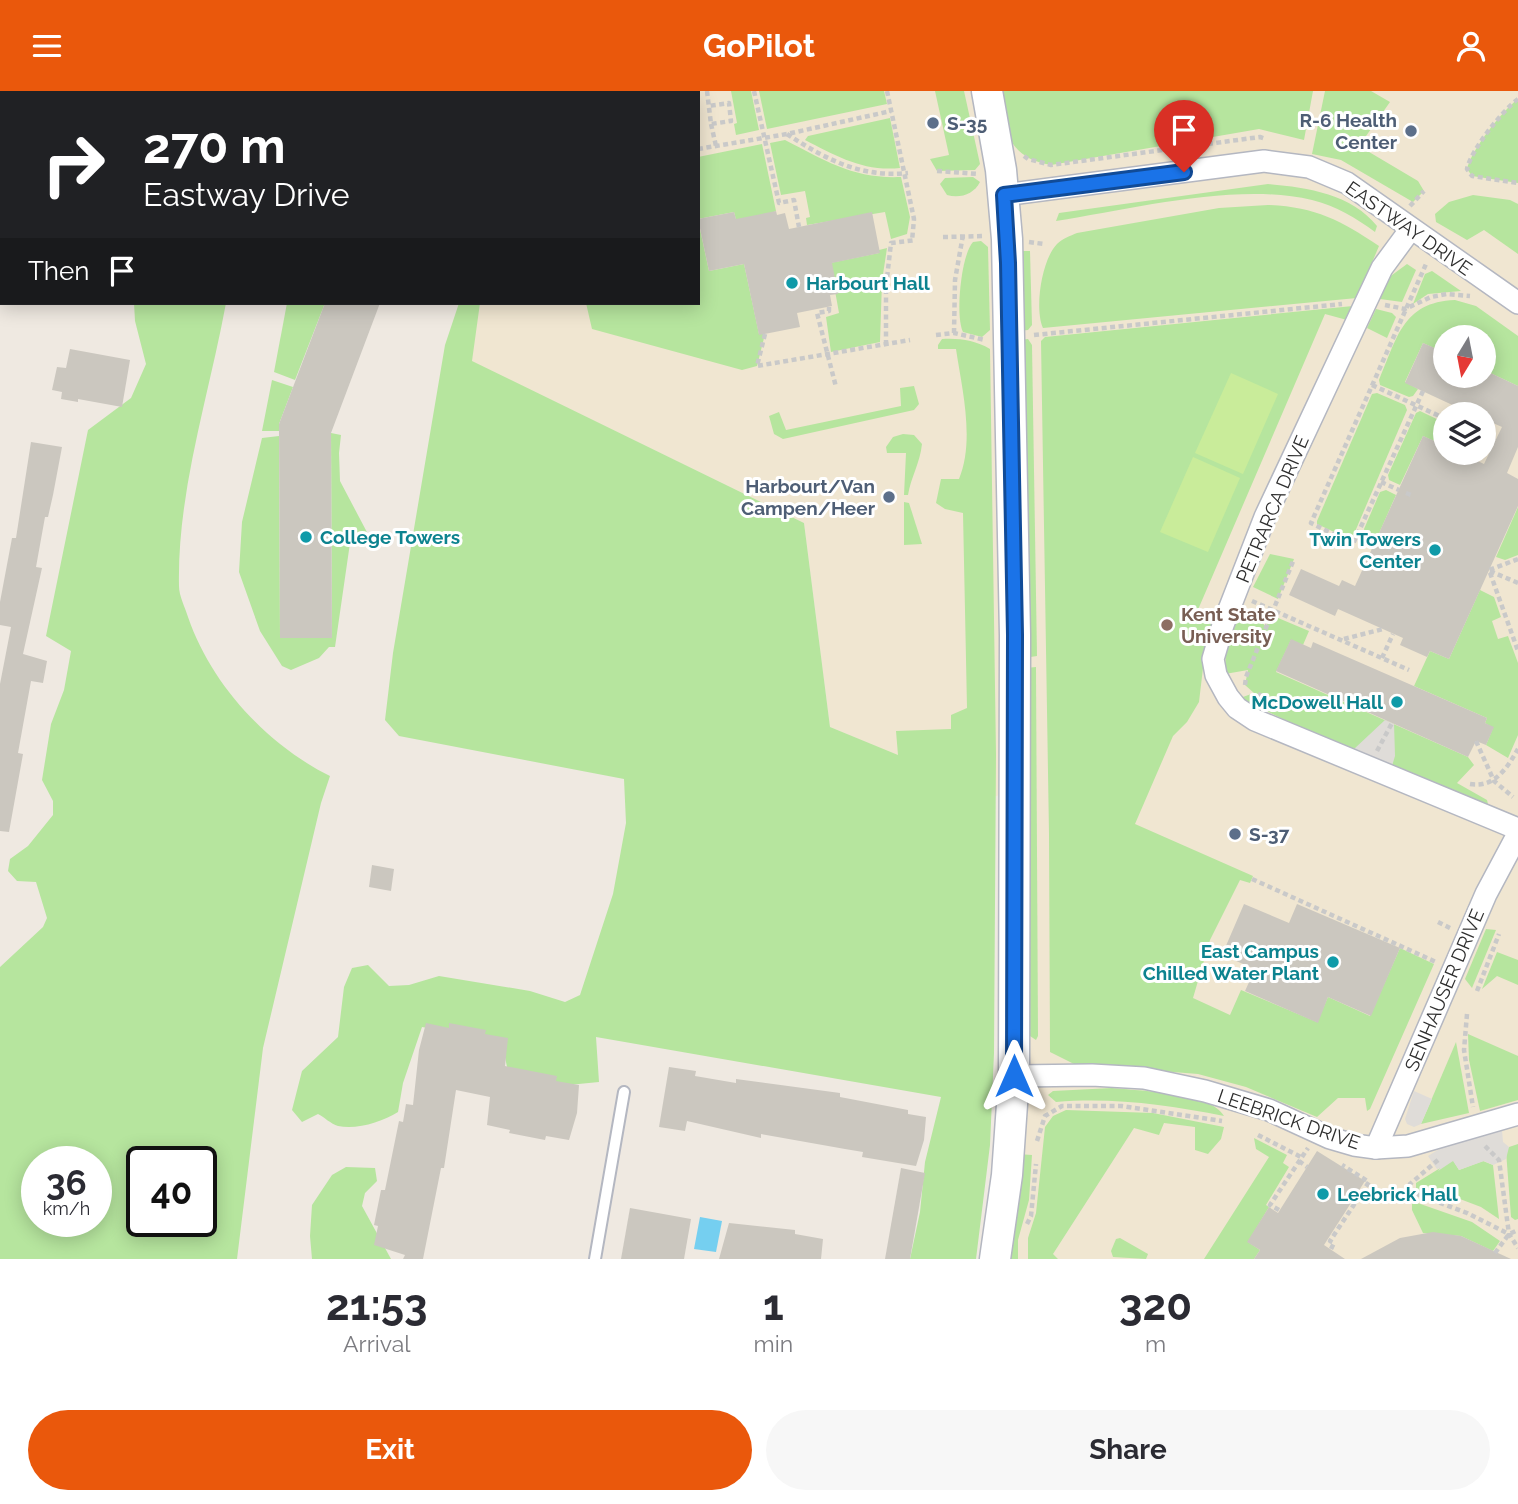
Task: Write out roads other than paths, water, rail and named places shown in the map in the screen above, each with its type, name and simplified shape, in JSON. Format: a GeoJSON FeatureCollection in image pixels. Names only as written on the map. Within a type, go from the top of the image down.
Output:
{"type":"FeatureCollection","features":[{"type":"Feature","properties":{"kind":"street"},"geometry":{"type":"LineString","coordinates":[[987,91],[1004,195],[1015,635],[1014,1076],[1007,1175],[995,1259]]}},
{"type":"Feature","properties":{"kind":"street","name":"EASTWAY DRIVE"},"geometry":{"type":"LineString","coordinates":[[1004,195],[1264,161],[1309,167],[1347,183],[1410,230],[1518,303]]}},
{"type":"Feature","properties":{"kind":"street","name":"PETRARCA DRIVE"},"geometry":{"type":"LineString","coordinates":[[1410,230],[1382,268],[1265,517],[1213,659],[1216,675],[1227,697],[1237,708],[1255,720],[1374,758],[1518,831]]}},
{"type":"Feature","properties":{"kind":"street","name":"SENHAUSER DRIVE"},"geometry":{"type":"LineString","coordinates":[[1376,1148],[1486,894],[1518,831]]}},
{"type":"Feature","properties":{"kind":"street","name":"LEEBRICK DRIVE"},"geometry":{"type":"LineString","coordinates":[[1014,1076],[1092,1075],[1144,1078],[1205,1091],[1269,1110],[1330,1138],[1376,1148],[1408,1146],[1518,1114]]}},
{"type":"Feature","properties":{"kind":"lane"},"geometry":{"type":"LineString","coordinates":[[595,1259],[624,1093]]}},
{"type":"Feature","properties":{"kind":"water"},"geometry":{"type":"Polygon","coordinates":[[[700,1217],[722,1221],[716,1252],[694,1249],[700,1217]]]}},
{"type":"Feature","properties":{"kind":"place","name":"S-35"},"geometry":{"type":"Point","coordinates":[933,123]}},
{"type":"Feature","properties":{"kind":"place","name":"R-6 Health Center"},"geometry":{"type":"Point","coordinates":[1411,131]}},
{"type":"Feature","properties":{"kind":"place","name":"Harbourt Hall"},"geometry":{"type":"Point","coordinates":[792,283]}},
{"type":"Feature","properties":{"kind":"place","name":"Harbourt/Van Campen/Heer"},"geometry":{"type":"Point","coordinates":[889,497]}},
{"type":"Feature","properties":{"kind":"place","name":"College Towers"},"geometry":{"type":"Point","coordinates":[306,537]}},
{"type":"Feature","properties":{"kind":"place","name":"Twin Towers Center"},"geometry":{"type":"Point","coordinates":[1435,550]}},
{"type":"Feature","properties":{"kind":"place","name":"Kent State University"},"geometry":{"type":"Point","coordinates":[1167,625]}},
{"type":"Feature","properties":{"kind":"place","name":"McDowell Hall"},"geometry":{"type":"Point","coordinates":[1397,702]}},
{"type":"Feature","properties":{"kind":"place","name":"S-37"},"geometry":{"type":"Point","coordinates":[1235,834]}},
{"type":"Feature","properties":{"kind":"place","name":"East Campus Chilled Water Plant"},"geometry":{"type":"Point","coordinates":[1333,962]}},
{"type":"Feature","properties":{"kind":"place","name":"Leebrick Hall"},"geometry":{"type":"Point","coordinates":[1323,1194]}}]}
